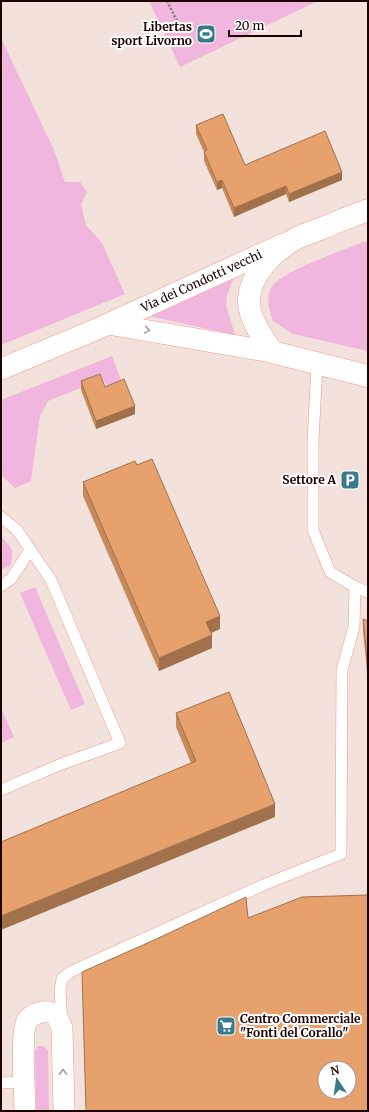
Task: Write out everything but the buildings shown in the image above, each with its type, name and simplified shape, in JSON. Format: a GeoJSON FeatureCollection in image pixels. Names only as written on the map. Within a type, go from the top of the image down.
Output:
{"type":"FeatureCollection","features":[{"type":"Feature","properties":{"kind":"street"},"geometry":{"type":"LineString","coordinates":[[365,212],[295,239],[269,259],[259,270],[252,285],[248,301],[252,316],[259,331],[272,352],[365,374]]}},
{"type":"Feature","properties":{"kind":"street","name":"Via dei Condotti vecchi"},"geometry":{"type":"LineString","coordinates":[[1,369],[108,324],[295,239]]}},
{"type":"Feature","properties":{"kind":"street","name":"Via dei Condotti vecchi"},"geometry":{"type":"LineString","coordinates":[[108,324],[272,352]]}},
{"type":"Feature","properties":{"kind":"street"},"geometry":{"type":"LineString","coordinates":[[25,1111],[25,1028],[27,1020],[33,1014],[42,1012],[54,1014],[58,1018],[62,1028],[64,1111]]}},
{"type":"Feature","properties":{"kind":"lane"},"geometry":{"type":"LineString","coordinates":[[317,363],[313,442],[313,530],[330,572],[355,587],[368,592]]}},
{"type":"Feature","properties":{"kind":"lane"},"geometry":{"type":"LineString","coordinates":[[1,517],[17,530],[51,580],[120,743],[58,765],[1,790]]}},
{"type":"Feature","properties":{"kind":"lane"},"geometry":{"type":"LineString","coordinates":[[1,586],[12,580],[30,550]]}},
{"type":"Feature","properties":{"kind":"lane"},"geometry":{"type":"LineString","coordinates":[[62,1028],[60,991],[62,979],[70,972],[268,883],[341,854],[342,670],[354,626],[355,587]]}},
{"type":"Feature","properties":{"kind":"lane"},"geometry":{"type":"LineString","coordinates":[[1,1083],[24,1082]]}},
{"type":"Feature","properties":{"kind":"path"},"geometry":{"type":"LineString","coordinates":[[167,1],[181,29]]}},
{"type":"Feature","properties":{"kind":"shaded area","name":"Libertas sport Livorno"},"geometry":{"type":"Polygon","coordinates":[[[149,1],[318,1],[180,67],[149,1]]]}},
{"type":"Feature","properties":{"kind":"shaded area"},"geometry":{"type":"Polygon","coordinates":[[[1,38],[54,150],[65,182],[80,182],[87,192],[81,204],[86,225],[102,243],[125,294],[1,345],[1,38]]]}},
{"type":"Feature","properties":{"kind":"shaded area"},"geometry":{"type":"Polygon","coordinates":[[[363,242],[368,242],[368,351],[293,334],[273,321],[268,296],[271,288],[276,282],[299,269],[363,242]]]}},
{"type":"Feature","properties":{"kind":"shaded area"},"geometry":{"type":"Polygon","coordinates":[[[235,275],[227,295],[226,305],[235,335],[149,316],[235,275]]]}},
{"type":"Feature","properties":{"kind":"shaded area"},"geometry":{"type":"Polygon","coordinates":[[[112,356],[121,380],[107,387],[103,379],[48,401],[40,416],[31,481],[15,488],[1,475],[1,400],[112,356]]]}},
{"type":"Feature","properties":{"kind":"shaded area"},"geometry":{"type":"Polygon","coordinates":[[[1,537],[10,546],[12,556],[11,565],[1,570],[1,537]]]}},
{"type":"Feature","properties":{"kind":"shaded area"},"geometry":{"type":"Polygon","coordinates":[[[35,587],[85,704],[71,710],[20,593],[35,587]]]}},
{"type":"Feature","properties":{"kind":"shaded area"},"geometry":{"type":"Polygon","coordinates":[[[1,708],[14,737],[1,743],[1,708]]]}},
{"type":"Feature","properties":{"kind":"shaded area"},"geometry":{"type":"Polygon","coordinates":[[[38,1046],[43,1046],[48,1050],[49,1111],[36,1111],[35,1051],[38,1046]]]}},
{"type":"Feature","properties":{"kind":"place","name":"Libertas sport Livorno"},"geometry":{"type":"Point","coordinates":[206,34]}},
{"type":"Feature","properties":{"kind":"place","name":"Settore A"},"geometry":{"type":"Point","coordinates":[350,480]}},
{"type":"Feature","properties":{"kind":"place","name":"Centro Commerciale \"Fonti del Corallo\""},"geometry":{"type":"Point","coordinates":[226,1026]}}]}
